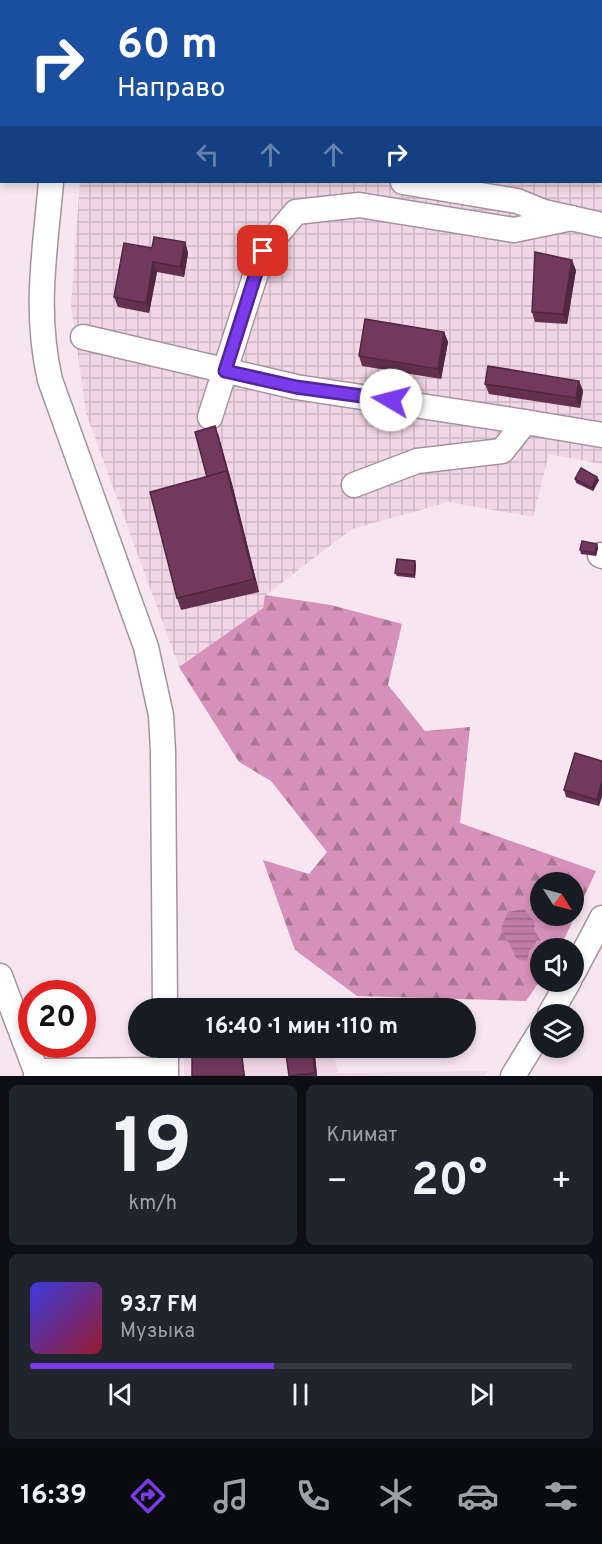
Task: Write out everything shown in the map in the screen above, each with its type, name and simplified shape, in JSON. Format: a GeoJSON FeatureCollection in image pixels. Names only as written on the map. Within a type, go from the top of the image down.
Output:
{"type":"FeatureCollection","features":[{"type":"Feature","properties":{"kind":"street"},"geometry":{"type":"LineString","coordinates":[[51,183],[40,306],[42,344],[50,380],[146,647],[161,716],[165,998]]}},
{"type":"Feature","properties":{"kind":"street"},"geometry":{"type":"LineString","coordinates":[[409,183],[517,201],[544,212],[602,225]]}},
{"type":"Feature","properties":{"kind":"street"},"geometry":{"type":"LineString","coordinates":[[210,417],[263,251],[296,212],[359,205],[514,230],[572,218]]}},
{"type":"Feature","properties":{"kind":"street"},"geometry":{"type":"LineString","coordinates":[[83,337],[296,387],[602,435]]}},
{"type":"Feature","properties":{"kind":"street"},"geometry":{"type":"LineString","coordinates":[[354,485],[417,461],[502,451],[525,422]]}},
{"type":"Feature","properties":{"kind":"street"},"geometry":{"type":"LineString","coordinates":[[584,952],[602,918]]}},
{"type":"Feature","properties":{"kind":"street"},"geometry":{"type":"LineString","coordinates":[[0,976],[36,1074],[124,1073],[166,1064]]}},
{"type":"Feature","properties":{"kind":"street"},"geometry":{"type":"LineString","coordinates":[[513,1076],[530,1048]]}},
{"type":"Feature","properties":{"kind":"shaded area"},"geometry":{"type":"Polygon","coordinates":[[[80,183],[602,183],[602,464],[549,454],[533,517],[449,502],[352,529],[266,595],[263,608],[179,667],[86,413],[71,305],[80,183]]]}},
{"type":"Feature","properties":{"kind":"shaded area"},"geometry":{"type":"Polygon","coordinates":[[[524,909],[530,916],[530,926],[534,926],[536,938],[530,938],[527,961],[517,959],[501,928],[508,912],[524,909]]]}},
{"type":"Feature","properties":{"kind":"shaded area"},"geometry":{"type":"Polygon","coordinates":[[[184,1058],[335,1058],[338,1073],[488,1071],[485,1076],[184,1076],[184,1058]]]}},
{"type":"Feature","properties":{"kind":"green space"},"geometry":{"type":"Polygon","coordinates":[[[265,595],[331,605],[402,624],[388,685],[425,731],[470,727],[460,823],[596,871],[584,897],[584,872],[530,872],[530,926],[570,926],[565,938],[530,938],[530,992],[532,992],[526,1001],[357,996],[295,950],[263,860],[309,874],[327,852],[271,781],[239,762],[179,667],[263,608],[265,595]]]}},
{"type":"Feature","properties":{"kind":"building"},"geometry":{"type":"Polygon","coordinates":[[[154,237],[185,242],[180,267],[153,262],[146,303],[114,297],[124,243],[152,248],[154,237]]]}},
{"type":"Feature","properties":{"kind":"building"},"geometry":{"type":"Polygon","coordinates":[[[535,252],[572,260],[563,314],[532,312],[535,252]]]}},
{"type":"Feature","properties":{"kind":"building"},"geometry":{"type":"Polygon","coordinates":[[[365,319],[444,332],[438,369],[359,356],[365,319]]]}},
{"type":"Feature","properties":{"kind":"building"},"geometry":{"type":"Polygon","coordinates":[[[488,366],[579,381],[576,398],[485,384],[488,366]]]}},
{"type":"Feature","properties":{"kind":"building"},"geometry":{"type":"Polygon","coordinates":[[[215,426],[229,477],[227,471],[207,477],[195,432],[215,426]]]}},
{"type":"Feature","properties":{"kind":"building"},"geometry":{"type":"Polygon","coordinates":[[[581,468],[597,477],[592,488],[575,479],[581,468]]]}},
{"type":"Feature","properties":{"kind":"building"},"geometry":{"type":"Polygon","coordinates":[[[227,471],[254,579],[177,598],[150,492],[227,471]]]}},
{"type":"Feature","properties":{"kind":"building"},"geometry":{"type":"Polygon","coordinates":[[[582,541],[597,544],[595,553],[580,550],[582,541]]]}},
{"type":"Feature","properties":{"kind":"building"},"geometry":{"type":"Polygon","coordinates":[[[397,559],[415,561],[414,575],[395,573],[397,559]]]}},
{"type":"Feature","properties":{"kind":"building"},"geometry":{"type":"Polygon","coordinates":[[[575,753],[602,761],[602,781],[597,800],[564,790],[575,753]]]}},
{"type":"Feature","properties":{"kind":"building"},"geometry":{"type":"Polygon","coordinates":[[[192,1058],[242,1058],[244,1076],[192,1076],[192,1058]]]}},
{"type":"Feature","properties":{"kind":"building"},"geometry":{"type":"Polygon","coordinates":[[[287,1058],[313,1058],[315,1073],[289,1076],[287,1058]]]}},
{"type":"Feature","properties":{"kind":"route"},"geometry":{"type":"LineString","coordinates":[[263,251],[225,371],[296,387],[391,400]]}}]}
